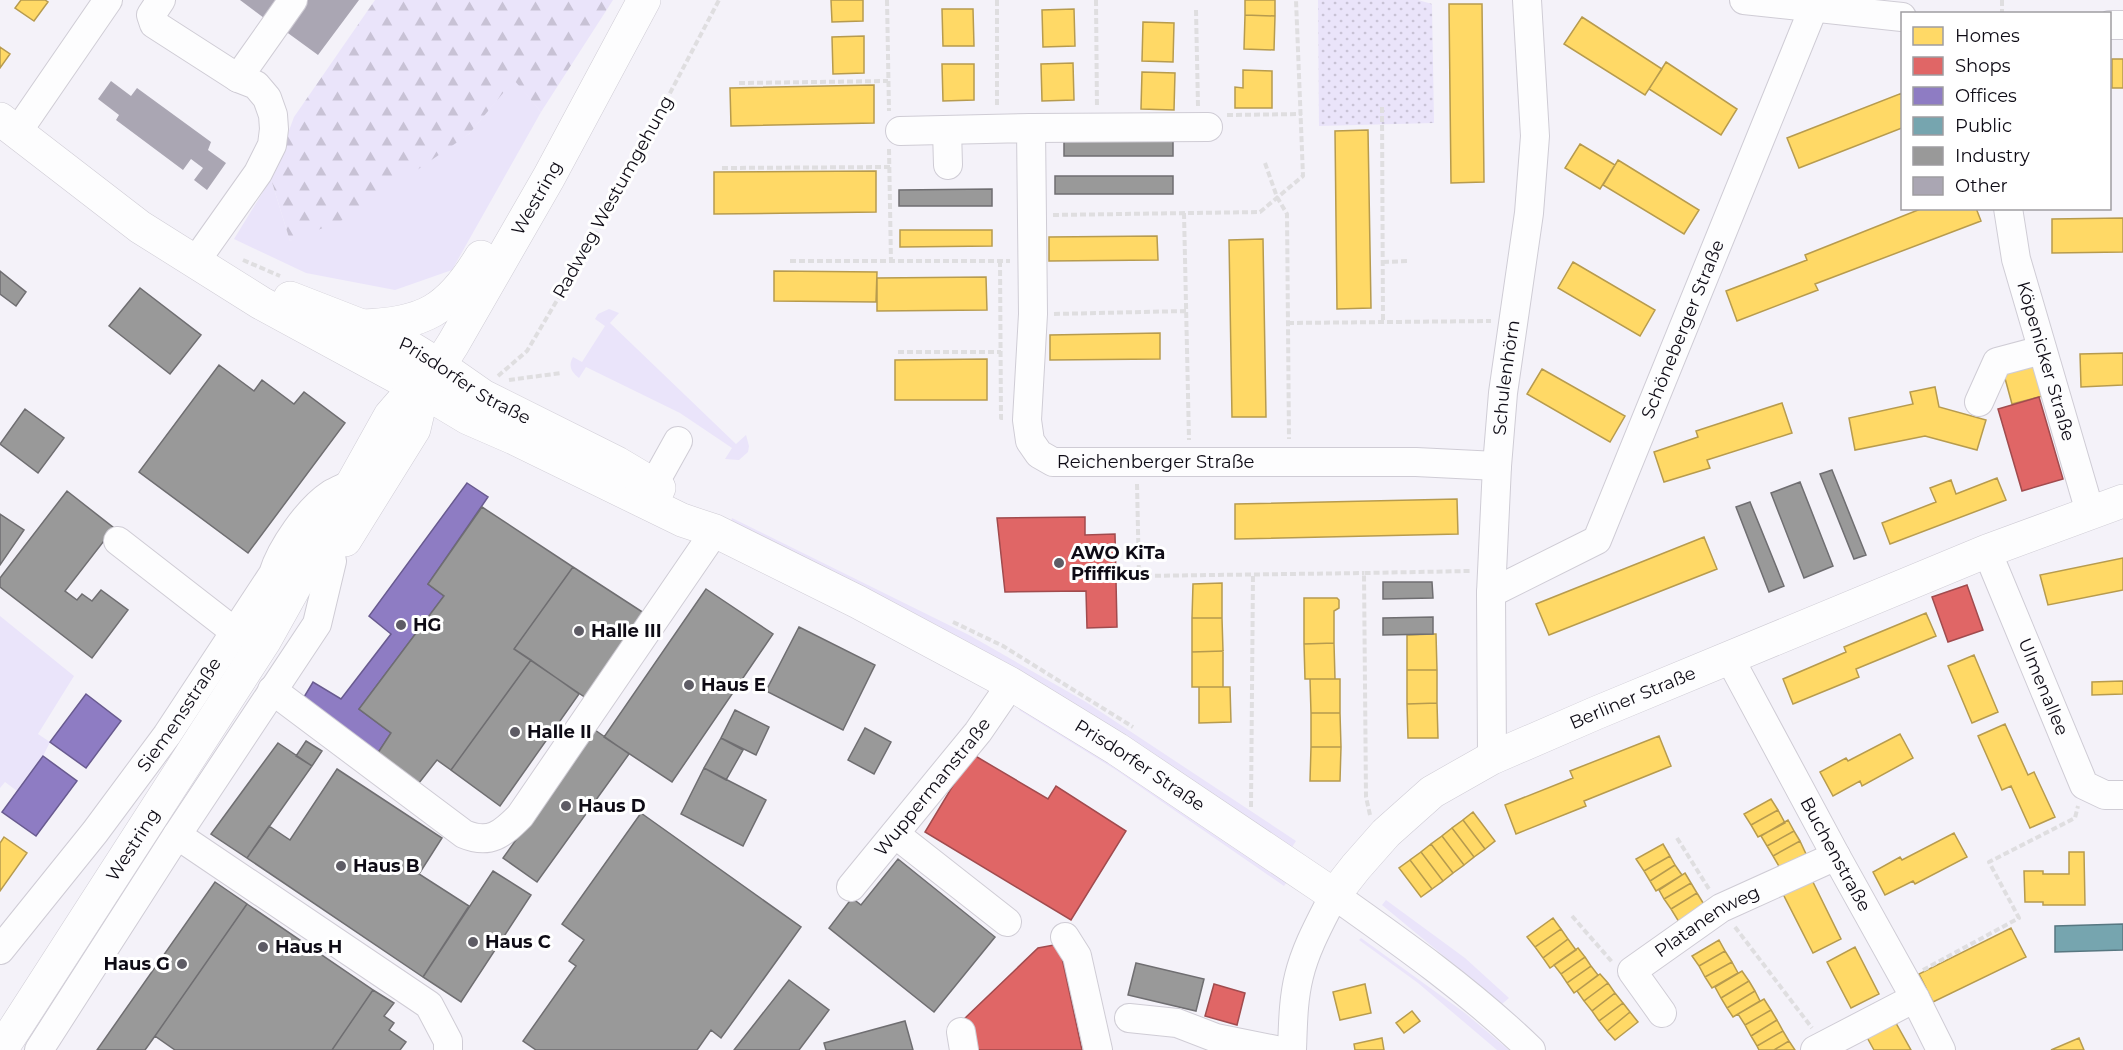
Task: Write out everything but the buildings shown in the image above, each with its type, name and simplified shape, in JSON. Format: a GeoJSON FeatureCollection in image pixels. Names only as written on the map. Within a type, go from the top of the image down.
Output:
{"type":"FeatureCollection","features":[{"type":"Feature","properties":{"kind":"main road","name":"Westring"},"geometry":{"type":"LineString","coordinates":[[250,636],[332,561],[414,429],[431,378],[549,177],[644,0]]}},
{"type":"Feature","properties":{"kind":"main road","name":"Prisdorfer Straße"},"geometry":{"type":"LineString","coordinates":[[9,125],[140,227],[261,303],[431,378],[483,396],[617,463],[682,520],[715,531],[858,602],[1011,684],[1117,749],[1334,895]]}},
{"type":"Feature","properties":{"kind":"main road"},"geometry":{"type":"LineString","coordinates":[[362,326],[411,320],[429,313],[452,298],[469,277],[507,214],[549,177]]}},
{"type":"Feature","properties":{"kind":"main road","name":"Prisdorfer Straße"},"geometry":{"type":"LineString","coordinates":[[195,262],[406,345],[431,378]]}},
{"type":"Feature","properties":{"kind":"main road","name":"Westring"},"geometry":{"type":"LineString","coordinates":[[1,1050],[87,919],[250,636],[353,483],[390,416],[403,401],[431,378]]}},
{"type":"Feature","properties":{"kind":"main road","name":"Berliner Straße"},"geometry":{"type":"LineString","coordinates":[[1334,895],[1386,833],[1432,792],[1492,758],[1987,551],[2123,501]]}},
{"type":"Feature","properties":{"kind":"street"},"geometry":{"type":"LineString","coordinates":[[9,125],[108,0]]}},
{"type":"Feature","properties":{"kind":"street"},"geometry":{"type":"LineString","coordinates":[[162,0],[151,15],[154,24],[238,78],[256,85],[267,98],[273,115],[272,145],[258,173],[195,262]]}},
{"type":"Feature","properties":{"kind":"street"},"geometry":{"type":"LineString","coordinates":[[238,78],[293,0]]}},
{"type":"Feature","properties":{"kind":"street","name":"Schulenhörn"},"geometry":{"type":"LineString","coordinates":[[1492,758],[1492,582],[1497,466],[1503,393],[1529,213],[1535,136],[1527,0]]}},
{"type":"Feature","properties":{"kind":"street"},"geometry":{"type":"LineString","coordinates":[[1744,0],[1901,17]]}},
{"type":"Feature","properties":{"kind":"street","name":"Schöneberger Straße"},"geometry":{"type":"LineString","coordinates":[[1492,582],[1597,540],[1798,5]]}},
{"type":"Feature","properties":{"kind":"street"},"geometry":{"type":"LineString","coordinates":[[900,131],[1203,127]]}},
{"type":"Feature","properties":{"kind":"street","name":"Reichenberger Straße"},"geometry":{"type":"LineString","coordinates":[[1031,128],[1033,314],[1027,420],[1030,441],[1039,454],[1053,462],[1416,462],[1497,466]]}},
{"type":"Feature","properties":{"kind":"street"},"geometry":{"type":"LineString","coordinates":[[947,130],[948,165]]}},
{"type":"Feature","properties":{"kind":"street","name":"Köpenicker Straße"},"geometry":{"type":"LineString","coordinates":[[2008,210],[2016,259],[2090,512]]}},
{"type":"Feature","properties":{"kind":"street"},"geometry":{"type":"LineString","coordinates":[[1979,402],[1997,362],[2042,350]]}},
{"type":"Feature","properties":{"kind":"street"},"geometry":{"type":"LineString","coordinates":[[649,493],[678,441]]}},
{"type":"Feature","properties":{"kind":"street","name":"Siemensstraße"},"geometry":{"type":"LineString","coordinates":[[0,950],[102,824],[167,735],[250,636],[278,557],[310,513],[330,495],[353,483]]}},
{"type":"Feature","properties":{"kind":"street"},"geometry":{"type":"LineString","coordinates":[[272,690],[464,834],[476,839],[503,833],[520,816],[715,531]]}},
{"type":"Feature","properties":{"kind":"street"},"geometry":{"type":"LineString","coordinates":[[118,541],[250,636]]}},
{"type":"Feature","properties":{"kind":"street","name":"Ulmenallee"},"geometry":{"type":"LineString","coordinates":[[1987,551],[2084,785]]}},
{"type":"Feature","properties":{"kind":"street"},"geometry":{"type":"LineString","coordinates":[[39,1050],[177,835],[317,624],[332,561]]}},
{"type":"Feature","properties":{"kind":"street","name":"Buchenstraße"},"geometry":{"type":"LineString","coordinates":[[1730,659],[1941,1050]]}},
{"type":"Feature","properties":{"kind":"street","name":"Wuppermanstraße"},"geometry":{"type":"LineString","coordinates":[[852,887],[978,732],[1011,684]]}},
{"type":"Feature","properties":{"kind":"street"},"geometry":{"type":"LineString","coordinates":[[2084,785],[2105,795],[2123,795]]}},
{"type":"Feature","properties":{"kind":"street"},"geometry":{"type":"LineString","coordinates":[[895,834],[1006,922]]}},
{"type":"Feature","properties":{"kind":"street"},"geometry":{"type":"LineString","coordinates":[[177,835],[429,1005],[448,1041],[448,1050]]}},
{"type":"Feature","properties":{"kind":"street","name":"Platanenweg"},"geometry":{"type":"LineString","coordinates":[[1632,971],[1720,908],[1836,856]]}},
{"type":"Feature","properties":{"kind":"street","name":"Berliner Straße"},"geometry":{"type":"LineString","coordinates":[[1292,1050],[1293,1012],[1299,975],[1312,937],[1334,895]]}},
{"type":"Feature","properties":{"kind":"street","name":"Prisdorfer Straße"},"geometry":{"type":"LineString","coordinates":[[1334,895],[1453,983],[1500,1020],[1531,1050]]}},
{"type":"Feature","properties":{"kind":"street"},"geometry":{"type":"LineString","coordinates":[[1065,937],[1077,956],[1098,1050]]}},
{"type":"Feature","properties":{"kind":"street"},"geometry":{"type":"LineString","coordinates":[[1632,971],[1662,1013]]}},
{"type":"Feature","properties":{"kind":"street"},"geometry":{"type":"LineString","coordinates":[[1820,1048],[1909,989]]}},
{"type":"Feature","properties":{"kind":"street"},"geometry":{"type":"LineString","coordinates":[[1129,1018],[1178,1023],[1215,1038],[1276,1050]]}},
{"type":"Feature","properties":{"kind":"path","name":"Radweg Westumgehung"},"geometry":{"type":"LineString","coordinates":[[561,373],[490,382],[527,351],[591,243],[719,0]]}},
{"type":"Feature","properties":{"kind":"path"},"geometry":{"type":"LineString","coordinates":[[997,0],[997,129]]}},
{"type":"Feature","properties":{"kind":"path"},"geometry":{"type":"LineString","coordinates":[[1096,0],[1097,128]]}},
{"type":"Feature","properties":{"kind":"path"},"geometry":{"type":"LineString","coordinates":[[1032,215],[1260,212],[1303,176],[1296,0]]}},
{"type":"Feature","properties":{"kind":"path"},"geometry":{"type":"LineString","coordinates":[[1196,10],[1203,127]]}},
{"type":"Feature","properties":{"kind":"path"},"geometry":{"type":"LineString","coordinates":[[739,83],[888,81]]}},
{"type":"Feature","properties":{"kind":"path"},"geometry":{"type":"LineString","coordinates":[[1382,107],[1383,322]]}},
{"type":"Feature","properties":{"kind":"path"},"geometry":{"type":"LineString","coordinates":[[1203,127],[1218,115],[1302,114]]}},
{"type":"Feature","properties":{"kind":"path"},"geometry":{"type":"LineString","coordinates":[[1265,163],[1277,197],[1287,214],[1289,462]]}},
{"type":"Feature","properties":{"kind":"path"},"geometry":{"type":"LineString","coordinates":[[722,168],[890,167]]}},
{"type":"Feature","properties":{"kind":"path"},"geometry":{"type":"LineString","coordinates":[[1184,213],[1189,462]]}},
{"type":"Feature","properties":{"kind":"path"},"geometry":{"type":"LineString","coordinates":[[790,261],[1032,261]]}},
{"type":"Feature","properties":{"kind":"path"},"geometry":{"type":"LineString","coordinates":[[1000,261],[1001,418],[1027,420]]}},
{"type":"Feature","properties":{"kind":"path"},"geometry":{"type":"LineString","coordinates":[[1383,262],[1410,261]]}},
{"type":"Feature","properties":{"kind":"path"},"geometry":{"type":"LineString","coordinates":[[1033,314],[1186,311]]}},
{"type":"Feature","properties":{"kind":"path"},"geometry":{"type":"LineString","coordinates":[[1288,323],[1514,321]]}},
{"type":"Feature","properties":{"kind":"path"},"geometry":{"type":"LineString","coordinates":[[898,352],[1001,352]]}},
{"type":"Feature","properties":{"kind":"path"},"geometry":{"type":"LineString","coordinates":[[1137,463],[1139,576],[1364,573],[1492,582]]}},
{"type":"Feature","properties":{"kind":"path"},"geometry":{"type":"LineString","coordinates":[[1364,573],[1365,797],[1370,819]]}},
{"type":"Feature","properties":{"kind":"path"},"geometry":{"type":"LineString","coordinates":[[1251,807],[1253,574]]}},
{"type":"Feature","properties":{"kind":"path"},"geometry":{"type":"LineString","coordinates":[[1909,989],[2019,918],[1989,862],[2074,818],[2084,785]]}},
{"type":"Feature","properties":{"kind":"path"},"geometry":{"type":"LineString","coordinates":[[1677,838],[1720,908],[1820,1048]]}},
{"type":"Feature","properties":{"kind":"path"},"geometry":{"type":"LineString","coordinates":[[1572,916],[1620,971],[1632,971]]}},
{"type":"Feature","properties":{"kind":"green space"},"geometry":{"type":"Polygon","coordinates":[[[375,0],[613,0],[541,112],[514,80],[469,134],[348,218],[290,241],[271,179],[294,117],[375,0]]]}},
{"type":"Feature","properties":{"kind":"green space"},"geometry":{"type":"Polygon","coordinates":[[[1318,0],[1418,0],[1432,4],[1434,123],[1319,126],[1318,0]]]}},
{"type":"Feature","properties":{"kind":"green space"},"geometry":{"type":"Polygon","coordinates":[[[514,79],[541,112],[452,270],[395,290],[306,273],[234,239],[271,179],[290,241],[469,134],[514,79]]]}},
{"type":"Feature","properties":{"kind":"green space"},"geometry":{"type":"Polygon","coordinates":[[[609,309],[619,313],[610,323],[736,444],[746,435],[748,452],[739,460],[725,459],[732,448],[680,413],[586,367],[579,378],[574,373],[571,369],[571,360],[573,357],[582,362],[605,326],[595,319],[598,314],[609,309]]]}},
{"type":"Feature","properties":{"kind":"green space"},"geometry":{"type":"Polygon","coordinates":[[[732,518],[969,635],[1086,702],[1296,841],[1292,847],[730,525],[732,518]]]}},
{"type":"Feature","properties":{"kind":"green space"},"geometry":{"type":"Polygon","coordinates":[[[0,616],[74,676],[38,734],[50,742],[43,756],[17,791],[5,782],[0,788],[0,616]]]}},
{"type":"Feature","properties":{"kind":"green space"},"geometry":{"type":"Polygon","coordinates":[[[1022,705],[1030,706],[1287,882],[1284,886],[1116,770],[1019,710],[1022,705]]]}},
{"type":"Feature","properties":{"kind":"green space"},"geometry":{"type":"Polygon","coordinates":[[[1386,900],[1465,958],[1509,998],[1502,1004],[1382,905],[1386,900]]]}},
{"type":"Feature","properties":{"kind":"green space"},"geometry":{"type":"Polygon","coordinates":[[[1361,938],[1465,1013],[1509,1050],[1497,1050],[1418,983],[1359,940],[1361,938]]]}},
{"type":"Feature","properties":{"kind":"place","name":"AWO KiTa Pfiffikus"},"geometry":{"type":"Point","coordinates":[1059,563]}},
{"type":"Feature","properties":{"kind":"place","name":"HG"},"geometry":{"type":"Point","coordinates":[401,625]}},
{"type":"Feature","properties":{"kind":"place","name":"Halle III"},"geometry":{"type":"Point","coordinates":[579,631]}},
{"type":"Feature","properties":{"kind":"place","name":"Haus E"},"geometry":{"type":"Point","coordinates":[689,685]}},
{"type":"Feature","properties":{"kind":"place","name":"Halle II"},"geometry":{"type":"Point","coordinates":[515,732]}},
{"type":"Feature","properties":{"kind":"place","name":"Haus D"},"geometry":{"type":"Point","coordinates":[566,806]}},
{"type":"Feature","properties":{"kind":"place","name":"Haus B"},"geometry":{"type":"Point","coordinates":[341,866]}},
{"type":"Feature","properties":{"kind":"place","name":"Haus C"},"geometry":{"type":"Point","coordinates":[473,942]}},
{"type":"Feature","properties":{"kind":"place","name":"Haus H"},"geometry":{"type":"Point","coordinates":[263,947]}},
{"type":"Feature","properties":{"kind":"place","name":"Haus G"},"geometry":{"type":"Point","coordinates":[182,964]}}]}
